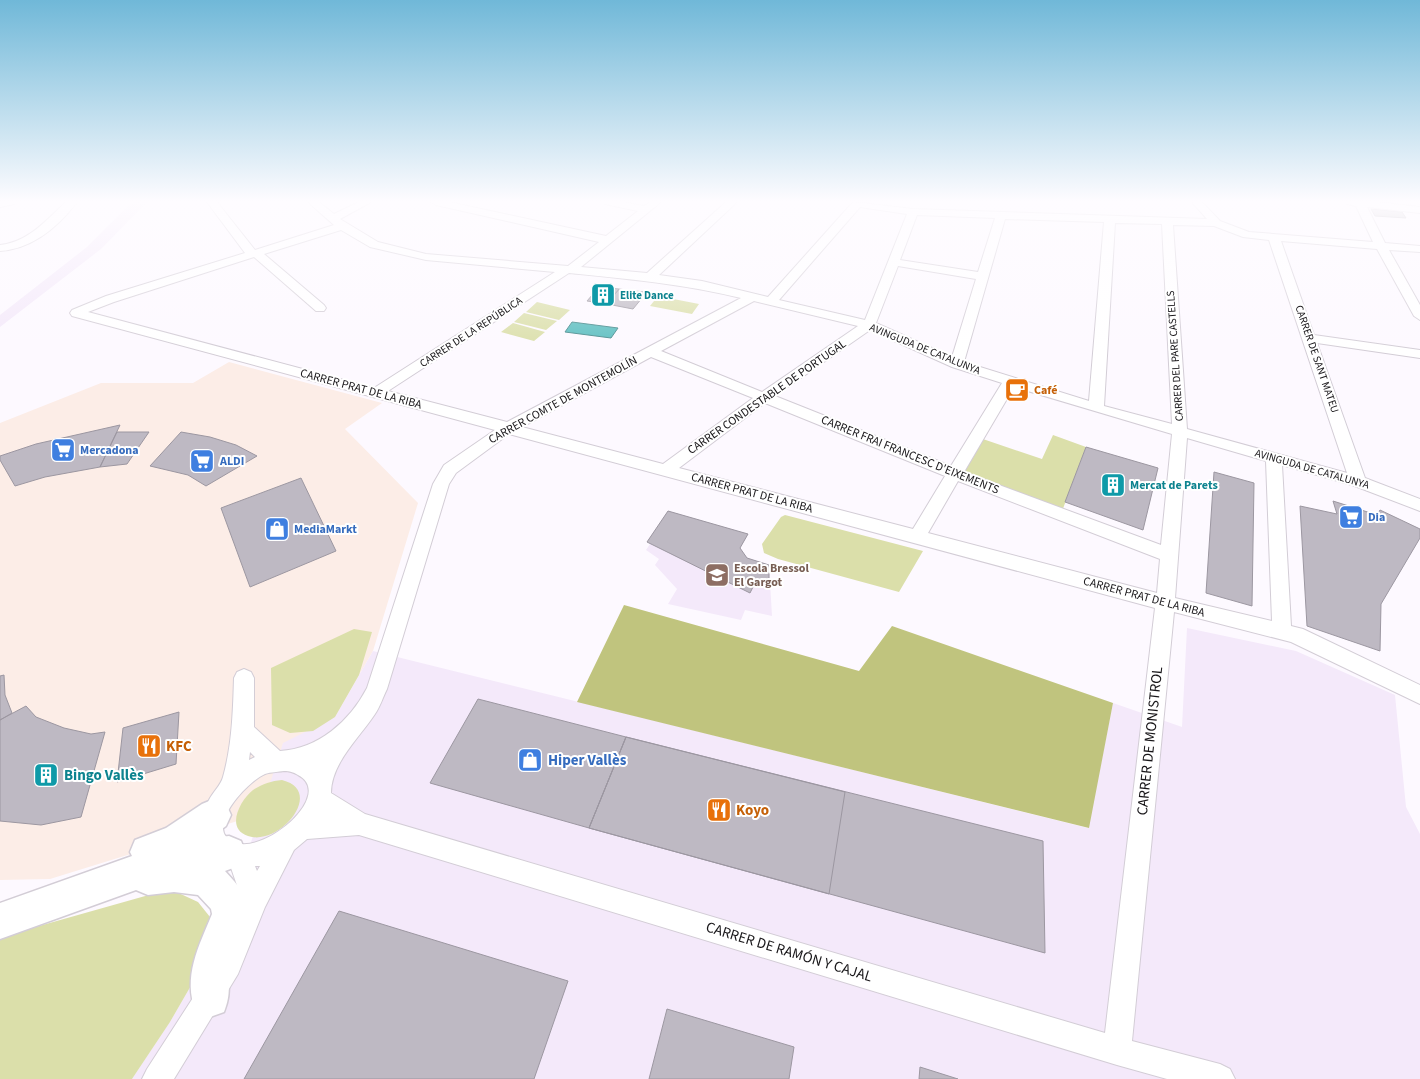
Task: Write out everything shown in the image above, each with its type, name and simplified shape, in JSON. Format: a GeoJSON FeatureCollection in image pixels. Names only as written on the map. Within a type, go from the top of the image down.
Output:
{"type":"FeatureCollection","features":[{"type":"Feature","properties":{"kind":"highway"},"geometry":{"type":"LineString","coordinates":[[0,902],[24,896],[176,841],[214,815]]}},
{"type":"Feature","properties":{"kind":"highway"},"geometry":{"type":"LineString","coordinates":[[0,921],[176,858],[234,854]]}},
{"type":"Feature","properties":{"kind":"highway"},"geometry":{"type":"LineString","coordinates":[[104,884],[174,874],[198,877],[211,882],[228,901],[230,914],[211,965],[210,998]]}},
{"type":"Feature","properties":{"kind":"street"},"geometry":{"type":"LineString","coordinates":[[258,252],[254,254],[320,308]]}},
{"type":"Feature","properties":{"kind":"street","name":"AVINGUDA DE CATALUNYA"},"geometry":{"type":"LineString","coordinates":[[406,252],[426,257],[650,278],[702,285],[772,300],[869,325],[957,364],[1010,381],[1096,408],[1358,481],[1420,505]]}},
{"type":"Feature","properties":{"kind":"street","name":"CARRER DE LA REPÚBLICA"},"geometry":{"type":"LineString","coordinates":[[376,394],[568,270],[591,252]]}},
{"type":"Feature","properties":{"kind":"street"},"geometry":{"type":"LineString","coordinates":[[650,278],[678,252]]}},
{"type":"Feature","properties":{"kind":"street"},"geometry":{"type":"LineString","coordinates":[[772,300],[814,252]]}},
{"type":"Feature","properties":{"kind":"street"},"geometry":{"type":"LineString","coordinates":[[869,325],[897,252]]}},
{"type":"Feature","properties":{"kind":"street"},"geometry":{"type":"LineString","coordinates":[[957,364],[990,252]]}},
{"type":"Feature","properties":{"kind":"street"},"geometry":{"type":"LineString","coordinates":[[1096,408],[1108,252]]}},
{"type":"Feature","properties":{"kind":"street","name":"CARRER DEL PARE CASTELLS"},"geometry":{"type":"LineString","coordinates":[[1169,252],[1180,431]]}},
{"type":"Feature","properties":{"kind":"street","name":"CARRER DE SANT MATEU"},"geometry":{"type":"LineString","coordinates":[[1279,252],[1358,481]]}},
{"type":"Feature","properties":{"kind":"street"},"geometry":{"type":"LineString","coordinates":[[1385,252],[1420,316]]}},
{"type":"Feature","properties":{"kind":"street","name":"CARRER PRAT DE LA RIBA"},"geometry":{"type":"LineString","coordinates":[[254,254],[110,299],[76,313],[1165,603],[1296,635],[1420,695]]}},
{"type":"Feature","properties":{"kind":"street"},"geometry":{"type":"LineString","coordinates":[[893,262],[983,276]]}},
{"type":"Feature","properties":{"kind":"street","name":"CARRER COMTE DE MONTEMOLÍN"},"geometry":{"type":"LineString","coordinates":[[319,791],[343,737],[368,707],[377,689],[440,484],[450,469],[506,429],[752,297]]}},
{"type":"Feature","properties":{"kind":"street","name":"CARRER CONDESTABLE DE PORTUGAL"},"geometry":{"type":"LineString","coordinates":[[665,470],[764,397],[869,325]]}},
{"type":"Feature","properties":{"kind":"street"},"geometry":{"type":"LineString","coordinates":[[1310,338],[1420,354]]}},
{"type":"Feature","properties":{"kind":"street","name":"CARRER FRAI FRANCESC D'EIXEMENTS"},"geometry":{"type":"LineString","coordinates":[[650,352],[955,474],[1169,555]]}},
{"type":"Feature","properties":{"kind":"street"},"geometry":{"type":"LineString","coordinates":[[918,537],[1010,381]]}},
{"type":"Feature","properties":{"kind":"street","name":"CARRER DE MONISTROL"},"geometry":{"type":"LineString","coordinates":[[1117,1051],[1165,603],[1180,431]]}},
{"type":"Feature","properties":{"kind":"street"},"geometry":{"type":"LineString","coordinates":[[1274,457],[1282,632]]}},
{"type":"Feature","properties":{"kind":"street"},"geometry":{"type":"LineString","coordinates":[[233,784],[243,730],[244,678]]}},
{"type":"Feature","properties":{"kind":"street"},"geometry":{"type":"LineString","coordinates":[[243,730],[284,761]]}},
{"type":"Feature","properties":{"kind":"street","name":"CARRER COMTE DE MONTEMOLÍN"},"geometry":{"type":"LineString","coordinates":[[284,761],[343,737]]}},
{"type":"Feature","properties":{"kind":"street"},"geometry":{"type":"LineString","coordinates":[[234,854],[261,854],[284,844],[303,828],[316,808],[319,791],[312,771],[301,763],[284,761],[258,767],[233,784],[224,794],[214,815],[213,833],[216,842],[234,854],[255,900]]}},
{"type":"Feature","properties":{"kind":"street","name":"CARRER DE RAMÓN Y CAJAL"},"geometry":{"type":"LineString","coordinates":[[319,791],[359,824]]}},
{"type":"Feature","properties":{"kind":"street","name":"CARRER DE RAMÓN Y CAJAL"},"geometry":{"type":"LineString","coordinates":[[303,828],[359,824],[1117,1051],[1220,1079]]}},
{"type":"Feature","properties":{"kind":"street"},"geometry":{"type":"LineString","coordinates":[[157,1079],[210,998],[229,965],[255,900],[284,844]]}},
{"type":"Feature","properties":{"kind":"shaded area"},"geometry":{"type":"Polygon","coordinates":[[[80,252],[97,252],[0,327],[0,315],[80,252]]]}},
{"type":"Feature","properties":{"kind":"shaded area"},"geometry":{"type":"Polygon","coordinates":[[[229,362],[382,403],[345,429],[418,503],[373,651],[335,717],[260,814],[50,879],[0,880],[0,423],[101,383],[193,383],[229,362]]]}},
{"type":"Feature","properties":{"kind":"shaded area","name":"Escola Bressol El Gargot"},"geometry":{"type":"Polygon","coordinates":[[[668,511],[748,534],[740,548],[747,558],[769,565],[772,616],[745,610],[741,620],[668,604],[677,589],[655,565],[659,559],[646,550],[650,544],[647,542],[668,511]]]}},
{"type":"Feature","properties":{"kind":"shaded area"},"geometry":{"type":"Polygon","coordinates":[[[1187,628],[1296,651],[1395,695],[1406,807],[1420,834],[1420,1079],[132,1079],[170,1022],[222,932],[283,743],[335,717],[373,651],[1088,828],[1113,703],[1182,727],[1187,628]]]}},
{"type":"Feature","properties":{"kind":"green space"},"geometry":{"type":"Polygon","coordinates":[[[658,296],[699,304],[692,314],[650,306],[658,296]]]}},
{"type":"Feature","properties":{"kind":"green space"},"geometry":{"type":"Polygon","coordinates":[[[537,302],[570,310],[559,320],[526,312],[537,302]]]}},
{"type":"Feature","properties":{"kind":"green space"},"geometry":{"type":"Polygon","coordinates":[[[524,313],[557,321],[546,330],[514,322],[524,313]]]}},
{"type":"Feature","properties":{"kind":"green space"},"geometry":{"type":"Polygon","coordinates":[[[513,323],[545,332],[534,341],[501,332],[513,323]]]}},
{"type":"Feature","properties":{"kind":"green space"},"geometry":{"type":"Polygon","coordinates":[[[1053,435],[1086,447],[1061,514],[955,474],[977,437],[1042,459],[1053,435]]]}},
{"type":"Feature","properties":{"kind":"green space"},"geometry":{"type":"Polygon","coordinates":[[[785,515],[923,551],[899,592],[778,559],[764,553],[762,544],[781,517],[785,515]]]}},
{"type":"Feature","properties":{"kind":"green space"},"geometry":{"type":"Polygon","coordinates":[[[624,605],[859,671],[892,626],[1113,703],[1089,828],[577,702],[624,605]]]}},
{"type":"Feature","properties":{"kind":"green space"},"geometry":{"type":"Polygon","coordinates":[[[354,629],[372,632],[359,675],[335,717],[313,731],[290,733],[272,725],[271,668],[354,629]]]}},
{"type":"Feature","properties":{"kind":"green space"},"geometry":{"type":"Polygon","coordinates":[[[282,780],[294,786],[300,795],[299,805],[293,816],[284,826],[273,833],[260,837],[248,836],[241,832],[237,827],[236,821],[237,814],[244,800],[253,790],[260,786],[282,780]]]}},
{"type":"Feature","properties":{"kind":"green space"},"geometry":{"type":"Polygon","coordinates":[[[170,889],[198,902],[222,932],[170,1022],[132,1079],[0,1079],[0,937],[170,889]]]}},
{"type":"Feature","properties":{"kind":"water"},"geometry":{"type":"Polygon","coordinates":[[[572,322],[618,328],[611,338],[565,332],[572,322]]]}},
{"type":"Feature","properties":{"kind":"building","name":"Elite Dance"},"geometry":{"type":"Polygon","coordinates":[[[599,287],[619,289],[607,304],[587,301],[599,287]]]}},
{"type":"Feature","properties":{"kind":"building"},"geometry":{"type":"Polygon","coordinates":[[[619,289],[647,292],[633,309],[607,304],[619,289]]]}},
{"type":"Feature","properties":{"kind":"building","name":"Mercadona"},"geometry":{"type":"Polygon","coordinates":[[[120,425],[100,467],[45,477],[15,486],[0,460],[0,456],[36,444],[120,425]]]}},
{"type":"Feature","properties":{"kind":"building"},"geometry":{"type":"Polygon","coordinates":[[[117,432],[149,432],[127,464],[100,467],[117,432]]]}},
{"type":"Feature","properties":{"kind":"building","name":"ALDI"},"geometry":{"type":"Polygon","coordinates":[[[181,432],[210,437],[236,445],[257,456],[206,486],[188,475],[150,466],[181,432]]]}},
{"type":"Feature","properties":{"kind":"building","name":"Mercat de Parets"},"geometry":{"type":"Polygon","coordinates":[[[1086,447],[1158,468],[1143,530],[1065,502],[1086,447]]]}},
{"type":"Feature","properties":{"kind":"building"},"geometry":{"type":"Polygon","coordinates":[[[1214,472],[1254,483],[1252,606],[1206,593],[1214,472]]]}},
{"type":"Feature","properties":{"kind":"building","name":"MediaMarkt"},"geometry":{"type":"Polygon","coordinates":[[[301,478],[336,551],[250,587],[221,508],[301,478]]]}},
{"type":"Feature","properties":{"kind":"building"},"geometry":{"type":"Polygon","coordinates":[[[1333,501],[1377,515],[1380,510],[1420,529],[1420,538],[1381,604],[1380,651],[1307,626],[1300,506],[1337,514],[1333,501]]]}},
{"type":"Feature","properties":{"kind":"building"},"geometry":{"type":"Polygon","coordinates":[[[668,511],[748,534],[740,548],[747,558],[769,565],[769,585],[756,581],[750,593],[647,542],[668,511]]]}},
{"type":"Feature","properties":{"kind":"building"},"geometry":{"type":"Polygon","coordinates":[[[4,675],[5,695],[12,713],[0,720],[0,676],[4,675]]]}},
{"type":"Feature","properties":{"kind":"building","name":"Hiper Vallès"},"geometry":{"type":"Polygon","coordinates":[[[478,699],[626,737],[589,828],[430,783],[478,699]]]}},
{"type":"Feature","properties":{"kind":"building","name":"Bingo Vallès"},"geometry":{"type":"Polygon","coordinates":[[[26,706],[36,717],[64,728],[91,734],[105,732],[81,817],[41,825],[0,821],[0,720],[26,706]]]}},
{"type":"Feature","properties":{"kind":"building","name":"KFC"},"geometry":{"type":"Polygon","coordinates":[[[179,712],[176,764],[117,782],[123,728],[179,712]]]}},
{"type":"Feature","properties":{"kind":"building"},"geometry":{"type":"Polygon","coordinates":[[[626,737],[1043,841],[1045,953],[589,828],[626,737]]]}},
{"type":"Feature","properties":{"kind":"building","name":"Koyo"},"geometry":{"type":"Polygon","coordinates":[[[626,737],[845,792],[829,894],[589,828],[626,737]]]}},
{"type":"Feature","properties":{"kind":"building"},"geometry":{"type":"Polygon","coordinates":[[[339,911],[568,981],[534,1079],[244,1079],[339,911]]]}},
{"type":"Feature","properties":{"kind":"building"},"geometry":{"type":"Polygon","coordinates":[[[667,1009],[794,1047],[789,1079],[649,1079],[667,1009]]]}},
{"type":"Feature","properties":{"kind":"building"},"geometry":{"type":"Polygon","coordinates":[[[920,1067],[958,1079],[919,1079],[920,1067]]]}},
{"type":"Feature","properties":{"kind":"place","name":"Elite Dance"},"geometry":{"type":"Point","coordinates":[603,295]}},
{"type":"Feature","properties":{"kind":"place","name":"Café"},"geometry":{"type":"Point","coordinates":[1017,390]}},
{"type":"Feature","properties":{"kind":"place","name":"Mercadona"},"geometry":{"type":"Point","coordinates":[63,450]}},
{"type":"Feature","properties":{"kind":"place","name":"ALDI"},"geometry":{"type":"Point","coordinates":[202,461]}},
{"type":"Feature","properties":{"kind":"place","name":"Mercat de Parets"},"geometry":{"type":"Point","coordinates":[1113,485]}},
{"type":"Feature","properties":{"kind":"place","name":"Dia"},"geometry":{"type":"Point","coordinates":[1351,517]}},
{"type":"Feature","properties":{"kind":"place","name":"MediaMarkt"},"geometry":{"type":"Point","coordinates":[277,529]}},
{"type":"Feature","properties":{"kind":"place","name":"Escola Bressol El Gargot"},"geometry":{"type":"Point","coordinates":[717,575]}},
{"type":"Feature","properties":{"kind":"place","name":"KFC"},"geometry":{"type":"Point","coordinates":[149,746]}},
{"type":"Feature","properties":{"kind":"place","name":"Hiper Vallès"},"geometry":{"type":"Point","coordinates":[530,760]}},
{"type":"Feature","properties":{"kind":"place","name":"Bingo Vallès"},"geometry":{"type":"Point","coordinates":[46,775]}},
{"type":"Feature","properties":{"kind":"place","name":"Koyo"},"geometry":{"type":"Point","coordinates":[719,810]}}]}
